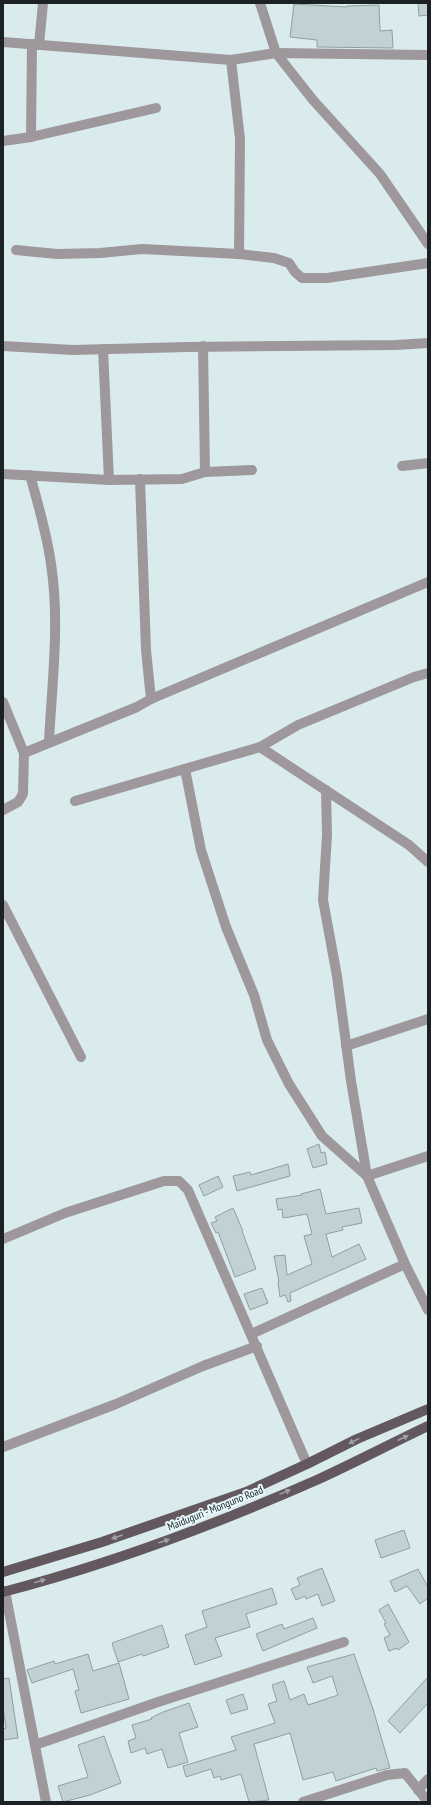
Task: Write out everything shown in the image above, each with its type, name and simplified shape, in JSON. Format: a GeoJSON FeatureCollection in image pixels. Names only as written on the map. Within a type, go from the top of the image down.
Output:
{"type":"FeatureCollection","features":[{"type":"Feature","properties":{"kind":"main road","name":"Maiduguri - Monguno Road"},"geometry":{"type":"LineString","coordinates":[[3,1572],[163,1522],[246,1492],[357,1439],[428,1409]]}},
{"type":"Feature","properties":{"kind":"main road","name":"Maiduguri - Monguno Road"},"geometry":{"type":"LineString","coordinates":[[4,1592],[95,1565],[181,1535],[319,1479],[428,1426]]}},
{"type":"Feature","properties":{"kind":"street"},"geometry":{"type":"LineString","coordinates":[[31,137],[36,45],[43,3]]}},
{"type":"Feature","properties":{"kind":"street"},"geometry":{"type":"LineString","coordinates":[[260,3],[276,53],[313,100],[380,174],[428,244]]}},
{"type":"Feature","properties":{"kind":"street"},"geometry":{"type":"LineString","coordinates":[[3,42],[231,60],[276,53],[428,55]]}},
{"type":"Feature","properties":{"kind":"street"},"geometry":{"type":"LineString","coordinates":[[231,60],[240,139],[239,254]]}},
{"type":"Feature","properties":{"kind":"street"},"geometry":{"type":"LineString","coordinates":[[3,141],[31,137],[156,108]]}},
{"type":"Feature","properties":{"kind":"street"},"geometry":{"type":"LineString","coordinates":[[16,250],[57,254],[100,253],[142,249],[239,254],[274,258],[289,263],[295,272],[302,278],[327,278],[428,262]]}},
{"type":"Feature","properties":{"kind":"street"},"geometry":{"type":"LineString","coordinates":[[3,346],[73,350],[203,346],[396,345],[428,343]]}},
{"type":"Feature","properties":{"kind":"street"},"geometry":{"type":"LineString","coordinates":[[203,346],[205,472]]}},
{"type":"Feature","properties":{"kind":"street"},"geometry":{"type":"LineString","coordinates":[[103,349],[109,480]]}},
{"type":"Feature","properties":{"kind":"street"},"geometry":{"type":"LineString","coordinates":[[402,466],[428,464]]}},
{"type":"Feature","properties":{"kind":"street"},"geometry":{"type":"LineString","coordinates":[[3,474],[109,480],[182,479],[205,472],[252,470]]}},
{"type":"Feature","properties":{"kind":"street"},"geometry":{"type":"LineString","coordinates":[[30,475],[42,518],[51,565],[56,621],[49,741]]}},
{"type":"Feature","properties":{"kind":"street"},"geometry":{"type":"LineString","coordinates":[[140,479],[146,650],[150,699]]}},
{"type":"Feature","properties":{"kind":"street"},"geometry":{"type":"LineString","coordinates":[[24,753],[49,741],[137,707],[150,699],[428,582]]}},
{"type":"Feature","properties":{"kind":"street"},"geometry":{"type":"LineString","coordinates":[[75,800],[260,747],[298,725],[414,677],[428,673]]}},
{"type":"Feature","properties":{"kind":"street"},"geometry":{"type":"LineString","coordinates":[[3,702],[24,753],[23,794],[18,802],[3,810]]}},
{"type":"Feature","properties":{"kind":"street"},"geometry":{"type":"LineString","coordinates":[[260,747],[409,845],[428,862]]}},
{"type":"Feature","properties":{"kind":"street"},"geometry":{"type":"LineString","coordinates":[[185,769],[201,850],[226,927],[254,995],[267,1040],[289,1084],[322,1136],[367,1176]]}},
{"type":"Feature","properties":{"kind":"street"},"geometry":{"type":"LineString","coordinates":[[326,790],[327,835],[323,900],[337,976],[346,1046],[367,1176],[405,1264],[428,1310]]}},
{"type":"Feature","properties":{"kind":"street"},"geometry":{"type":"LineString","coordinates":[[3,904],[81,1057]]}},
{"type":"Feature","properties":{"kind":"street"},"geometry":{"type":"LineString","coordinates":[[346,1046],[428,1019]]}},
{"type":"Feature","properties":{"kind":"street"},"geometry":{"type":"LineString","coordinates":[[367,1176],[428,1156]]}},
{"type":"Feature","properties":{"kind":"street"},"geometry":{"type":"LineString","coordinates":[[3,1239],[65,1213],[164,1181],[180,1181],[188,1190],[307,1464]]}},
{"type":"Feature","properties":{"kind":"street"},"geometry":{"type":"LineString","coordinates":[[251,1334],[405,1264]]}},
{"type":"Feature","properties":{"kind":"street"},"geometry":{"type":"LineString","coordinates":[[3,1447],[116,1404],[203,1366],[257,1346]]}},
{"type":"Feature","properties":{"kind":"street"},"geometry":{"type":"LineString","coordinates":[[4,1592],[46,1802]]}},
{"type":"Feature","properties":{"kind":"street"},"geometry":{"type":"LineString","coordinates":[[35,1745],[158,1702],[344,1642]]}},
{"type":"Feature","properties":{"kind":"street"},"geometry":{"type":"LineString","coordinates":[[303,1802],[387,1775],[405,1773],[428,1802]]}},
{"type":"Feature","properties":{"kind":"street"},"geometry":{"type":"LineString","coordinates":[[418,1790],[428,1779]]}},
{"type":"Feature","properties":{"kind":"building"},"geometry":{"type":"Polygon","coordinates":[[[418,3],[428,3],[428,15],[419,16],[418,3]]]}},
{"type":"Feature","properties":{"kind":"building"},"geometry":{"type":"Polygon","coordinates":[[[294,4],[347,7],[379,5],[380,31],[392,30],[393,48],[317,47],[317,40],[290,37],[294,4]]]}},
{"type":"Feature","properties":{"kind":"building"},"geometry":{"type":"Polygon","coordinates":[[[319,1144],[321,1153],[325,1152],[327,1164],[313,1168],[307,1149],[319,1144]]]}},
{"type":"Feature","properties":{"kind":"building"},"geometry":{"type":"Polygon","coordinates":[[[288,1164],[290,1176],[237,1191],[233,1176],[250,1172],[251,1175],[288,1164]]]}},
{"type":"Feature","properties":{"kind":"building"},"geometry":{"type":"Polygon","coordinates":[[[218,1176],[223,1187],[204,1196],[199,1185],[218,1176]]]}},
{"type":"Feature","properties":{"kind":"building"},"geometry":{"type":"Polygon","coordinates":[[[320,1189],[326,1214],[359,1208],[362,1223],[342,1227],[343,1230],[326,1234],[332,1257],[359,1244],[366,1259],[290,1293],[291,1301],[288,1302],[285,1295],[280,1297],[274,1256],[285,1255],[287,1275],[312,1264],[304,1236],[312,1234],[307,1214],[283,1218],[282,1209],[278,1210],[276,1199],[302,1195],[301,1194],[320,1189]]]}},
{"type":"Feature","properties":{"kind":"building"},"geometry":{"type":"Polygon","coordinates":[[[233,1208],[243,1231],[256,1269],[235,1277],[218,1232],[216,1233],[211,1223],[217,1221],[215,1217],[233,1208]]]}},
{"type":"Feature","properties":{"kind":"building"},"geometry":{"type":"Polygon","coordinates":[[[262,1288],[268,1303],[250,1310],[244,1294],[262,1288]]]}},
{"type":"Feature","properties":{"kind":"building"},"geometry":{"type":"Polygon","coordinates":[[[404,1530],[410,1548],[381,1558],[375,1540],[404,1530]]]}},
{"type":"Feature","properties":{"kind":"building"},"geometry":{"type":"Polygon","coordinates":[[[322,1568],[335,1601],[322,1606],[318,1594],[306,1599],[305,1596],[296,1600],[291,1589],[300,1585],[297,1578],[322,1568]]]}},
{"type":"Feature","properties":{"kind":"building"},"geometry":{"type":"Polygon","coordinates":[[[418,1569],[428,1587],[428,1598],[420,1604],[407,1586],[395,1592],[390,1581],[418,1569]]]}},
{"type":"Feature","properties":{"kind":"building"},"geometry":{"type":"Polygon","coordinates":[[[272,1588],[277,1604],[246,1614],[250,1627],[215,1638],[222,1656],[195,1665],[185,1635],[207,1627],[202,1611],[272,1588]]]}},
{"type":"Feature","properties":{"kind":"building"},"geometry":{"type":"Polygon","coordinates":[[[388,1604],[409,1642],[398,1650],[397,1648],[389,1651],[384,1638],[390,1635],[379,1610],[388,1604]]]}},
{"type":"Feature","properties":{"kind":"building"},"geometry":{"type":"Polygon","coordinates":[[[313,1618],[317,1628],[263,1651],[256,1634],[282,1624],[284,1629],[313,1618]]]}},
{"type":"Feature","properties":{"kind":"building"},"geometry":{"type":"Polygon","coordinates":[[[162,1625],[169,1647],[143,1656],[142,1654],[118,1662],[112,1643],[162,1625]]]}},
{"type":"Feature","properties":{"kind":"building"},"geometry":{"type":"Polygon","coordinates":[[[88,1654],[93,1671],[119,1663],[129,1699],[81,1713],[75,1691],[79,1690],[73,1669],[32,1683],[27,1670],[54,1661],[55,1664],[88,1654]]]}},
{"type":"Feature","properties":{"kind":"building"},"geometry":{"type":"Polygon","coordinates":[[[354,1654],[373,1709],[390,1768],[377,1771],[376,1768],[336,1781],[333,1772],[303,1780],[290,1733],[254,1744],[269,1800],[249,1802],[241,1774],[221,1780],[220,1776],[214,1778],[211,1769],[186,1777],[183,1766],[236,1750],[231,1737],[275,1723],[268,1704],[277,1701],[272,1685],[284,1681],[290,1700],[304,1694],[308,1705],[338,1695],[332,1676],[313,1683],[307,1667],[354,1654]]]}},
{"type":"Feature","properties":{"kind":"building"},"geometry":{"type":"Polygon","coordinates":[[[428,1677],[428,1703],[400,1733],[388,1721],[428,1677]]]}},
{"type":"Feature","properties":{"kind":"building"},"geometry":{"type":"Polygon","coordinates":[[[9,1678],[18,1738],[3,1740],[3,1729],[6,1728],[3,1708],[3,1679],[9,1678]]]}},
{"type":"Feature","properties":{"kind":"building"},"geometry":{"type":"Polygon","coordinates":[[[243,1694],[248,1709],[231,1714],[226,1700],[243,1694]]]}},
{"type":"Feature","properties":{"kind":"building"},"geometry":{"type":"Polygon","coordinates":[[[189,1703],[198,1727],[179,1733],[188,1762],[168,1768],[162,1749],[147,1754],[145,1748],[131,1753],[128,1741],[136,1738],[132,1725],[152,1719],[151,1718],[163,1712],[189,1703]]]}},
{"type":"Feature","properties":{"kind":"building"},"geometry":{"type":"Polygon","coordinates":[[[104,1736],[121,1783],[90,1795],[63,1802],[58,1786],[88,1777],[78,1745],[104,1736]]]}}]}
